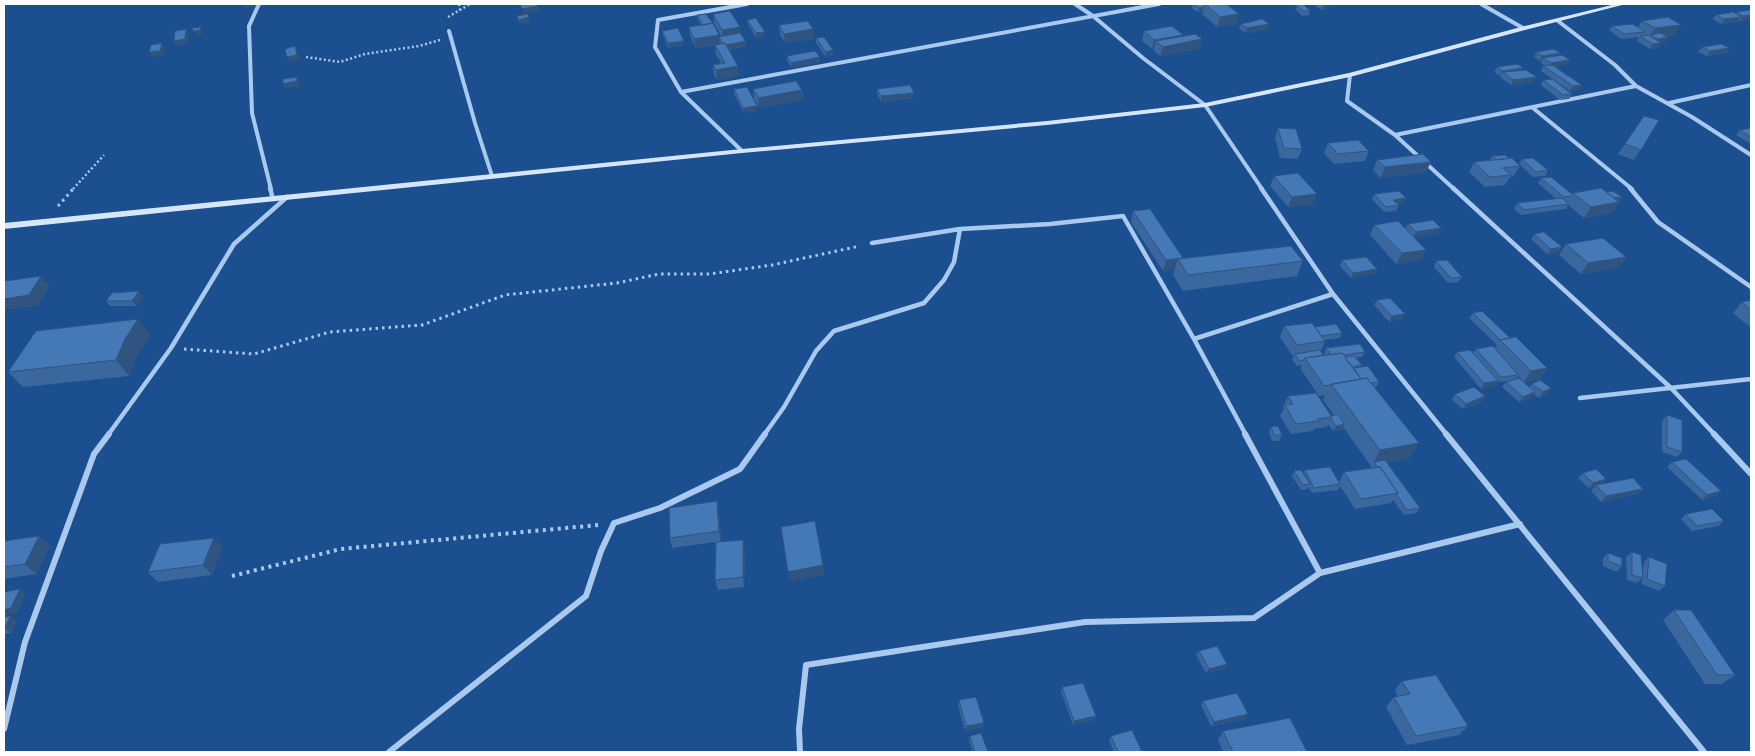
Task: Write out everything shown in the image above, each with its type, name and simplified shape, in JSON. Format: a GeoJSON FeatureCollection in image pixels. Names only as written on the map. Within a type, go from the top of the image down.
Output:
{"type":"FeatureCollection","features":[{"type":"Feature","properties":{"kind":"street"},"geometry":{"type":"LineString","coordinates":[[259,4],[249,26],[252,113],[273,199]]}},
{"type":"Feature","properties":{"kind":"street"},"geometry":{"type":"LineString","coordinates":[[742,151],[681,92],[655,47],[658,20],[747,4]]}},
{"type":"Feature","properties":{"kind":"street"},"geometry":{"type":"LineString","coordinates":[[1075,4],[1093,16],[1143,58],[1205,105],[1333,294],[1704,752]]}},
{"type":"Feature","properties":{"kind":"street"},"geometry":{"type":"LineString","coordinates":[[681,92],[1159,4]]}},
{"type":"Feature","properties":{"kind":"street"},"geometry":{"type":"LineString","coordinates":[[1481,4],[1523,28]]}},
{"type":"Feature","properties":{"kind":"street"},"geometry":{"type":"LineString","coordinates":[[4,226],[742,151],[1037,124],[1205,105],[1350,75],[1523,28],[1623,4]]}},
{"type":"Feature","properties":{"kind":"street"},"geometry":{"type":"LineString","coordinates":[[1558,20],[1615,65],[1636,86],[1668,103],[1751,156]]}},
{"type":"Feature","properties":{"kind":"street"},"geometry":{"type":"LineString","coordinates":[[449,31],[454,56],[466,90],[471,116],[492,176]]}},
{"type":"Feature","properties":{"kind":"street"},"geometry":{"type":"LineString","coordinates":[[1350,75],[1347,101],[1395,135],[1671,388],[1751,474]]}},
{"type":"Feature","properties":{"kind":"street"},"geometry":{"type":"LineString","coordinates":[[1668,103],[1751,85]]}},
{"type":"Feature","properties":{"kind":"street"},"geometry":{"type":"LineString","coordinates":[[1395,135],[1636,86]]}},
{"type":"Feature","properties":{"kind":"street"},"geometry":{"type":"LineString","coordinates":[[1533,108],[1634,191],[1658,222],[1751,287]]}},
{"type":"Feature","properties":{"kind":"street"},"geometry":{"type":"LineString","coordinates":[[4,729],[25,642],[94,454],[171,348],[234,244],[287,197]]}},
{"type":"Feature","properties":{"kind":"street"},"geometry":{"type":"LineString","coordinates":[[872,243],[960,229],[1050,224],[1123,216],[1194,339],[1320,573]]}},
{"type":"Feature","properties":{"kind":"street"},"geometry":{"type":"LineString","coordinates":[[389,752],[586,596],[601,551],[614,523],[660,508],[740,469],[784,407],[816,351],[834,331],[924,303],[944,280],[954,262],[960,229]]}},
{"type":"Feature","properties":{"kind":"street"},"geometry":{"type":"LineString","coordinates":[[1194,339],[1333,294]]}},
{"type":"Feature","properties":{"kind":"street"},"geometry":{"type":"LineString","coordinates":[[1580,398],[1751,379]]}},
{"type":"Feature","properties":{"kind":"street"},"geometry":{"type":"LineString","coordinates":[[800,752],[799,729],[806,665],[1085,622],[1254,618],[1320,573],[1520,524]]}},
{"type":"Feature","properties":{"kind":"path"},"geometry":{"type":"LineString","coordinates":[[459,4],[460,10]]}},
{"type":"Feature","properties":{"kind":"path"},"geometry":{"type":"LineString","coordinates":[[306,57],[340,62],[365,54],[419,46],[444,39],[449,31]]}},
{"type":"Feature","properties":{"kind":"path"},"geometry":{"type":"LineString","coordinates":[[44,222],[104,155]]}},
{"type":"Feature","properties":{"kind":"path"},"geometry":{"type":"LineString","coordinates":[[171,348],[254,354],[330,332],[422,325],[505,295],[617,283],[659,274],[710,274],[772,265],[872,243]]}},
{"type":"Feature","properties":{"kind":"path"},"geometry":{"type":"LineString","coordinates":[[232,576],[341,549],[614,523]]}},
{"type":"Feature","properties":{"kind":"building"},"geometry":{"type":"Polygon","coordinates":[[[537,4],[538,6],[522,9],[520,5],[537,4]]]}},
{"type":"Feature","properties":{"kind":"building"},"geometry":{"type":"Polygon","coordinates":[[[1193,4],[1205,4],[1204,7],[1199,8],[1193,4]]]}},
{"type":"Feature","properties":{"kind":"building"},"geometry":{"type":"Polygon","coordinates":[[[1205,4],[1226,4],[1239,14],[1220,17],[1205,4]]]}},
{"type":"Feature","properties":{"kind":"building"},"geometry":{"type":"Polygon","coordinates":[[[1303,4],[1310,11],[1303,11],[1296,5],[1303,4]]]}},
{"type":"Feature","properties":{"kind":"building"},"geometry":{"type":"Polygon","coordinates":[[[1751,10],[1751,15],[1743,16],[1737,12],[1751,10]]]}},
{"type":"Feature","properties":{"kind":"building"},"geometry":{"type":"Polygon","coordinates":[[[730,11],[740,27],[722,30],[713,14],[730,11]]]}},
{"type":"Feature","properties":{"kind":"building"},"geometry":{"type":"Polygon","coordinates":[[[1733,12],[1741,17],[1724,19],[1716,15],[1733,12]]]}},
{"type":"Feature","properties":{"kind":"building"},"geometry":{"type":"Polygon","coordinates":[[[528,14],[529,17],[518,20],[517,16],[528,14]]]}},
{"type":"Feature","properties":{"kind":"building"},"geometry":{"type":"Polygon","coordinates":[[[706,14],[713,23],[703,25],[697,15],[706,14]]]}},
{"type":"Feature","properties":{"kind":"building"},"geometry":{"type":"Polygon","coordinates":[[[1668,17],[1681,25],[1655,28],[1642,21],[1668,17]]]}},
{"type":"Feature","properties":{"kind":"building"},"geometry":{"type":"Polygon","coordinates":[[[756,18],[765,32],[756,33],[747,20],[756,18]]]}},
{"type":"Feature","properties":{"kind":"building"},"geometry":{"type":"Polygon","coordinates":[[[1262,19],[1269,24],[1247,28],[1241,24],[1262,19]]]}},
{"type":"Feature","properties":{"kind":"building"},"geometry":{"type":"Polygon","coordinates":[[[808,21],[813,29],[784,34],[779,25],[808,21]]]}},
{"type":"Feature","properties":{"kind":"building"},"geometry":{"type":"Polygon","coordinates":[[[713,23],[719,35],[694,39],[689,27],[713,23]]]}},
{"type":"Feature","properties":{"kind":"building"},"geometry":{"type":"Polygon","coordinates":[[[1633,24],[1645,32],[1624,34],[1612,26],[1633,24]]]}},
{"type":"Feature","properties":{"kind":"building"},"geometry":{"type":"Polygon","coordinates":[[[1172,26],[1183,35],[1154,40],[1144,31],[1172,26]]]}},
{"type":"Feature","properties":{"kind":"building"},"geometry":{"type":"Polygon","coordinates":[[[200,27],[201,30],[193,31],[192,28],[200,27]]]}},
{"type":"Feature","properties":{"kind":"building"},"geometry":{"type":"Polygon","coordinates":[[[678,28],[684,41],[668,43],[662,31],[678,28]]]}},
{"type":"Feature","properties":{"kind":"building"},"geometry":{"type":"Polygon","coordinates":[[[186,29],[185,39],[174,41],[175,31],[186,29]]]}},
{"type":"Feature","properties":{"kind":"building"},"geometry":{"type":"Polygon","coordinates":[[[740,33],[746,41],[726,45],[725,43],[723,44],[719,37],[740,33]]]}},
{"type":"Feature","properties":{"kind":"building"},"geometry":{"type":"Polygon","coordinates":[[[1660,33],[1668,37],[1658,39],[1650,35],[1660,33]]]}},
{"type":"Feature","properties":{"kind":"building"},"geometry":{"type":"Polygon","coordinates":[[[1195,34],[1202,39],[1163,47],[1156,41],[1195,34]]]}},
{"type":"Feature","properties":{"kind":"building"},"geometry":{"type":"Polygon","coordinates":[[[1648,35],[1661,43],[1653,44],[1640,36],[1648,35]]]}},
{"type":"Feature","properties":{"kind":"building"},"geometry":{"type":"Polygon","coordinates":[[[824,37],[833,50],[826,52],[816,38],[824,37]]]}},
{"type":"Feature","properties":{"kind":"building"},"geometry":{"type":"Polygon","coordinates":[[[162,43],[160,51],[149,52],[151,45],[162,43]]]}},
{"type":"Feature","properties":{"kind":"building"},"geometry":{"type":"Polygon","coordinates":[[[725,43],[738,66],[716,70],[713,65],[725,63],[715,45],[725,43]]]}},
{"type":"Feature","properties":{"kind":"building"},"geometry":{"type":"Polygon","coordinates":[[[1721,44],[1730,48],[1710,51],[1702,47],[1721,44]]]}},
{"type":"Feature","properties":{"kind":"building"},"geometry":{"type":"Polygon","coordinates":[[[295,46],[297,55],[287,57],[285,49],[295,46]]]}},
{"type":"Feature","properties":{"kind":"building"},"geometry":{"type":"Polygon","coordinates":[[[1554,49],[1560,53],[1542,56],[1536,52],[1554,49]]]}},
{"type":"Feature","properties":{"kind":"building"},"geometry":{"type":"Polygon","coordinates":[[[815,51],[820,57],[791,63],[787,56],[815,51]]]}},
{"type":"Feature","properties":{"kind":"building"},"geometry":{"type":"Polygon","coordinates":[[[1562,55],[1570,60],[1551,63],[1543,58],[1562,55]]]}},
{"type":"Feature","properties":{"kind":"building"},"geometry":{"type":"Polygon","coordinates":[[[1518,64],[1523,68],[1502,71],[1497,67],[1518,64]]]}},
{"type":"Feature","properties":{"kind":"building"},"geometry":{"type":"Polygon","coordinates":[[[1552,65],[1582,85],[1573,86],[1543,66],[1552,65]]]}},
{"type":"Feature","properties":{"kind":"building"},"geometry":{"type":"Polygon","coordinates":[[[1526,70],[1537,77],[1513,80],[1503,72],[1526,70]]]}},
{"type":"Feature","properties":{"kind":"building"},"geometry":{"type":"Polygon","coordinates":[[[297,77],[297,81],[283,84],[283,79],[297,77]]]}},
{"type":"Feature","properties":{"kind":"building"},"geometry":{"type":"Polygon","coordinates":[[[1552,79],[1572,94],[1563,95],[1543,80],[1552,79]]]}},
{"type":"Feature","properties":{"kind":"building"},"geometry":{"type":"Polygon","coordinates":[[[796,81],[802,90],[758,98],[753,89],[796,81]]]}},
{"type":"Feature","properties":{"kind":"building"},"geometry":{"type":"Polygon","coordinates":[[[910,85],[914,93],[881,96],[877,89],[910,85]]]}},
{"type":"Feature","properties":{"kind":"building"},"geometry":{"type":"Polygon","coordinates":[[[747,87],[757,106],[743,108],[734,89],[747,87]]]}},
{"type":"Feature","properties":{"kind":"building"},"geometry":{"type":"Polygon","coordinates":[[[1644,116],[1659,120],[1641,150],[1625,144],[1644,116]]]}},
{"type":"Feature","properties":{"kind":"building"},"geometry":{"type":"Polygon","coordinates":[[[1278,128],[1296,129],[1302,149],[1284,148],[1278,128]]]}},
{"type":"Feature","properties":{"kind":"building"},"geometry":{"type":"Polygon","coordinates":[[[1750,128],[1751,137],[1740,130],[1750,128]]]}},
{"type":"Feature","properties":{"kind":"building"},"geometry":{"type":"Polygon","coordinates":[[[1358,140],[1369,151],[1338,154],[1328,143],[1358,140]]]}},
{"type":"Feature","properties":{"kind":"building"},"geometry":{"type":"Polygon","coordinates":[[[1423,154],[1431,162],[1385,167],[1377,160],[1423,154]]]}},
{"type":"Feature","properties":{"kind":"building"},"geometry":{"type":"Polygon","coordinates":[[[1505,155],[1509,158],[1497,160],[1492,156],[1505,155]]]}},
{"type":"Feature","properties":{"kind":"building"},"geometry":{"type":"Polygon","coordinates":[[[1512,158],[1520,166],[1503,168],[1511,175],[1490,177],[1474,162],[1512,158]]]}},
{"type":"Feature","properties":{"kind":"building"},"geometry":{"type":"Polygon","coordinates":[[[1533,158],[1548,170],[1536,172],[1522,159],[1533,158]]]}},
{"type":"Feature","properties":{"kind":"building"},"geometry":{"type":"Polygon","coordinates":[[[1298,173],[1317,194],[1292,197],[1274,176],[1298,173]]]}},
{"type":"Feature","properties":{"kind":"building"},"geometry":{"type":"Polygon","coordinates":[[[1551,177],[1572,194],[1571,196],[1564,197],[1541,178],[1551,177]]]}},
{"type":"Feature","properties":{"kind":"building"},"geometry":{"type":"Polygon","coordinates":[[[1601,188],[1619,202],[1591,207],[1573,193],[1601,188]]]}},
{"type":"Feature","properties":{"kind":"building"},"geometry":{"type":"Polygon","coordinates":[[[1399,191],[1406,198],[1393,200],[1399,205],[1386,207],[1374,194],[1399,191]]]}},
{"type":"Feature","properties":{"kind":"building"},"geometry":{"type":"Polygon","coordinates":[[[1613,191],[1622,197],[1614,198],[1606,192],[1613,191]]]}},
{"type":"Feature","properties":{"kind":"building"},"geometry":{"type":"Polygon","coordinates":[[[1562,198],[1569,204],[1524,210],[1517,203],[1562,198]]]}},
{"type":"Feature","properties":{"kind":"building"},"geometry":{"type":"Polygon","coordinates":[[[1150,209],[1183,258],[1166,260],[1133,211],[1150,209]]]}},
{"type":"Feature","properties":{"kind":"building"},"geometry":{"type":"Polygon","coordinates":[[[1433,220],[1441,228],[1416,232],[1408,224],[1433,220]]]}},
{"type":"Feature","properties":{"kind":"building"},"geometry":{"type":"Polygon","coordinates":[[[1398,221],[1426,250],[1402,253],[1374,225],[1398,221]]]}},
{"type":"Feature","properties":{"kind":"building"},"geometry":{"type":"Polygon","coordinates":[[[1544,232],[1562,247],[1551,249],[1534,234],[1544,232]]]}},
{"type":"Feature","properties":{"kind":"building"},"geometry":{"type":"Polygon","coordinates":[[[1603,238],[1626,257],[1588,263],[1566,244],[1603,238]]]}},
{"type":"Feature","properties":{"kind":"building"},"geometry":{"type":"Polygon","coordinates":[[[1291,246],[1303,261],[1188,275],[1178,259],[1291,246]]]}},
{"type":"Feature","properties":{"kind":"building"},"geometry":{"type":"Polygon","coordinates":[[[1366,257],[1377,269],[1353,273],[1342,260],[1366,257]]]}},
{"type":"Feature","properties":{"kind":"building"},"geometry":{"type":"Polygon","coordinates":[[[1447,260],[1462,277],[1451,278],[1436,261],[1447,260]]]}},
{"type":"Feature","properties":{"kind":"building"},"geometry":{"type":"Polygon","coordinates":[[[41,276],[29,295],[4,299],[5,281],[41,276]]]}},
{"type":"Feature","properties":{"kind":"building"},"geometry":{"type":"Polygon","coordinates":[[[139,291],[132,301],[106,301],[112,293],[139,291]]]}},
{"type":"Feature","properties":{"kind":"building"},"geometry":{"type":"Polygon","coordinates":[[[1390,298],[1405,314],[1392,316],[1377,300],[1390,298]]]}},
{"type":"Feature","properties":{"kind":"building"},"geometry":{"type":"Polygon","coordinates":[[[1751,300],[1751,310],[1742,302],[1751,300]]]}},
{"type":"Feature","properties":{"kind":"building"},"geometry":{"type":"Polygon","coordinates":[[[1482,311],[1510,338],[1500,340],[1473,313],[1482,311]]]}},
{"type":"Feature","properties":{"kind":"building"},"geometry":{"type":"Polygon","coordinates":[[[138,319],[125,339],[116,360],[8,372],[36,331],[138,319]]]}},
{"type":"Feature","properties":{"kind":"building"},"geometry":{"type":"Polygon","coordinates":[[[1312,323],[1325,341],[1297,345],[1284,326],[1312,323]]]}},
{"type":"Feature","properties":{"kind":"building"},"geometry":{"type":"Polygon","coordinates":[[[1336,324],[1342,333],[1321,336],[1315,327],[1336,324]]]}},
{"type":"Feature","properties":{"kind":"building"},"geometry":{"type":"Polygon","coordinates":[[[1516,337],[1547,368],[1531,371],[1500,340],[1516,337]]]}},
{"type":"Feature","properties":{"kind":"building"},"geometry":{"type":"Polygon","coordinates":[[[1360,344],[1365,352],[1331,355],[1326,348],[1360,344]]]}},
{"type":"Feature","properties":{"kind":"building"},"geometry":{"type":"Polygon","coordinates":[[[1493,346],[1518,375],[1501,377],[1476,349],[1493,346]]]}},
{"type":"Feature","properties":{"kind":"building"},"geometry":{"type":"Polygon","coordinates":[[[1320,350],[1323,355],[1299,361],[1295,354],[1320,350]]]}},
{"type":"Feature","properties":{"kind":"building"},"geometry":{"type":"Polygon","coordinates":[[[1470,350],[1498,381],[1484,383],[1457,352],[1470,350]]]}},
{"type":"Feature","properties":{"kind":"building"},"geometry":{"type":"Polygon","coordinates":[[[1342,353],[1361,379],[1324,386],[1305,358],[1342,353]]]}},
{"type":"Feature","properties":{"kind":"building"},"geometry":{"type":"Polygon","coordinates":[[[1354,356],[1362,365],[1352,367],[1345,357],[1354,356]]]}},
{"type":"Feature","properties":{"kind":"building"},"geometry":{"type":"Polygon","coordinates":[[[1368,366],[1379,382],[1371,383],[1367,378],[1361,379],[1354,368],[1368,366]]]}},
{"type":"Feature","properties":{"kind":"building"},"geometry":{"type":"Polygon","coordinates":[[[1367,378],[1419,443],[1380,450],[1331,384],[1367,378]]]}},
{"type":"Feature","properties":{"kind":"building"},"geometry":{"type":"Polygon","coordinates":[[[1519,378],[1535,392],[1523,397],[1506,382],[1519,378]]]}},
{"type":"Feature","properties":{"kind":"building"},"geometry":{"type":"Polygon","coordinates":[[[1540,380],[1551,388],[1543,392],[1532,384],[1540,380]]]}},
{"type":"Feature","properties":{"kind":"building"},"geometry":{"type":"Polygon","coordinates":[[[1474,387],[1485,396],[1466,404],[1455,394],[1474,387]]]}},
{"type":"Feature","properties":{"kind":"building"},"geometry":{"type":"Polygon","coordinates":[[[1316,393],[1332,417],[1296,424],[1285,405],[1293,404],[1288,396],[1316,393]]]}},
{"type":"Feature","properties":{"kind":"building"},"geometry":{"type":"Polygon","coordinates":[[[1338,414],[1344,424],[1336,426],[1331,416],[1338,414]]]}},
{"type":"Feature","properties":{"kind":"building"},"geometry":{"type":"Polygon","coordinates":[[[1667,415],[1682,420],[1682,452],[1667,447],[1667,415]]]}},
{"type":"Feature","properties":{"kind":"building"},"geometry":{"type":"Polygon","coordinates":[[[1278,426],[1282,435],[1274,435],[1271,427],[1278,426]]]}},
{"type":"Feature","properties":{"kind":"building"},"geometry":{"type":"Polygon","coordinates":[[[1686,459],[1721,491],[1707,495],[1672,462],[1686,459]]]}},
{"type":"Feature","properties":{"kind":"building"},"geometry":{"type":"Polygon","coordinates":[[[1385,460],[1420,508],[1407,510],[1397,495],[1398,493],[1380,467],[1377,467],[1374,462],[1385,460]]]}},
{"type":"Feature","properties":{"kind":"building"},"geometry":{"type":"Polygon","coordinates":[[[1330,467],[1340,484],[1314,488],[1305,470],[1330,467]]]}},
{"type":"Feature","properties":{"kind":"building"},"geometry":{"type":"Polygon","coordinates":[[[1380,467],[1398,493],[1361,499],[1344,472],[1380,467]]]}},
{"type":"Feature","properties":{"kind":"building"},"geometry":{"type":"Polygon","coordinates":[[[1596,469],[1606,479],[1593,483],[1583,473],[1596,469]]]}},
{"type":"Feature","properties":{"kind":"building"},"geometry":{"type":"Polygon","coordinates":[[[1301,470],[1310,484],[1303,485],[1294,471],[1301,470]]]}},
{"type":"Feature","properties":{"kind":"building"},"geometry":{"type":"Polygon","coordinates":[[[1633,478],[1643,489],[1606,496],[1596,485],[1633,478]]]}},
{"type":"Feature","properties":{"kind":"building"},"geometry":{"type":"Polygon","coordinates":[[[717,501],[719,531],[670,538],[669,508],[717,501]]]}},
{"type":"Feature","properties":{"kind":"building"},"geometry":{"type":"Polygon","coordinates":[[[1712,509],[1724,521],[1697,526],[1686,514],[1712,509]]]}},
{"type":"Feature","properties":{"kind":"building"},"geometry":{"type":"Polygon","coordinates":[[[815,521],[823,565],[788,572],[781,527],[815,521]]]}},
{"type":"Feature","properties":{"kind":"building"},"geometry":{"type":"Polygon","coordinates":[[[39,536],[25,564],[4,567],[4,541],[39,536]]]}},
{"type":"Feature","properties":{"kind":"building"},"geometry":{"type":"Polygon","coordinates":[[[214,538],[203,565],[148,572],[160,544],[214,538]]]}},
{"type":"Feature","properties":{"kind":"building"},"geometry":{"type":"Polygon","coordinates":[[[743,540],[743,577],[715,580],[716,542],[743,540]]]}},
{"type":"Feature","properties":{"kind":"building"},"geometry":{"type":"Polygon","coordinates":[[[1632,552],[1641,555],[1643,578],[1632,575],[1632,552]]]}},
{"type":"Feature","properties":{"kind":"building"},"geometry":{"type":"Polygon","coordinates":[[[1608,553],[1622,558],[1622,566],[1608,561],[1608,553]]]}},
{"type":"Feature","properties":{"kind":"building"},"geometry":{"type":"Polygon","coordinates":[[[1649,557],[1667,564],[1665,586],[1647,579],[1649,557]]]}},
{"type":"Feature","properties":{"kind":"building"},"geometry":{"type":"Polygon","coordinates":[[[20,589],[11,608],[4,610],[4,592],[20,589]]]}},
{"type":"Feature","properties":{"kind":"building"},"geometry":{"type":"Polygon","coordinates":[[[1674,610],[1691,610],[1735,675],[1717,675],[1674,610]]]}},
{"type":"Feature","properties":{"kind":"building"},"geometry":{"type":"Polygon","coordinates":[[[11,616],[4,628],[4,617],[11,616]]]}},
{"type":"Feature","properties":{"kind":"building"},"geometry":{"type":"Polygon","coordinates":[[[1217,646],[1227,664],[1209,669],[1199,651],[1217,646]]]}},
{"type":"Feature","properties":{"kind":"building"},"geometry":{"type":"Polygon","coordinates":[[[1436,675],[1468,726],[1416,736],[1394,697],[1410,694],[1402,681],[1436,675]]]}},
{"type":"Feature","properties":{"kind":"building"},"geometry":{"type":"Polygon","coordinates":[[[1083,683],[1096,716],[1074,721],[1062,687],[1083,683]]]}},
{"type":"Feature","properties":{"kind":"building"},"geometry":{"type":"Polygon","coordinates":[[[1237,693],[1248,714],[1214,722],[1203,701],[1237,693]]]}},
{"type":"Feature","properties":{"kind":"building"},"geometry":{"type":"Polygon","coordinates":[[[976,697],[984,723],[966,726],[959,700],[976,697]]]}},
{"type":"Feature","properties":{"kind":"building"},"geometry":{"type":"Polygon","coordinates":[[[1290,718],[1307,752],[1233,752],[1223,731],[1290,718]]]}},
{"type":"Feature","properties":{"kind":"building"},"geometry":{"type":"Polygon","coordinates":[[[1132,730],[1142,752],[1118,752],[1111,736],[1132,730]]]}},
{"type":"Feature","properties":{"kind":"building"},"geometry":{"type":"Polygon","coordinates":[[[981,733],[988,752],[975,752],[970,736],[981,733]]]}}]}
